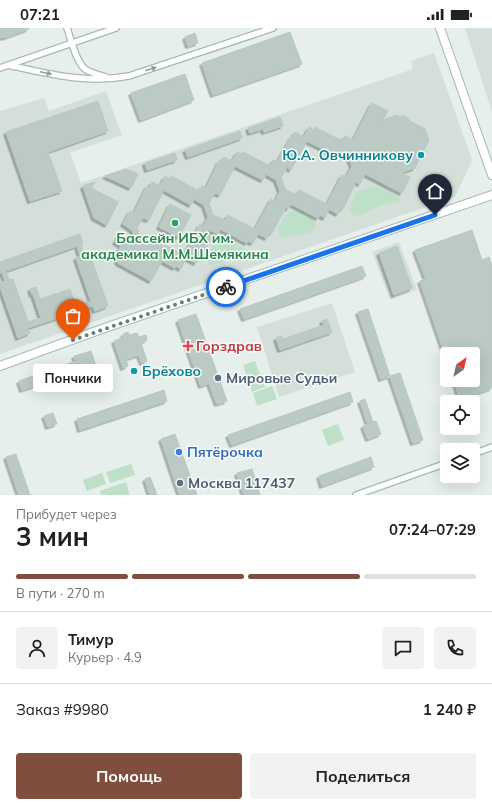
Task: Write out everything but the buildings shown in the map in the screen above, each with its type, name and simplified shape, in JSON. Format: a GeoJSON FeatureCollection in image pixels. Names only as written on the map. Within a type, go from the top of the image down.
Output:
{"type":"FeatureCollection","features":[{"type":"Feature","properties":{"kind":"street"},"geometry":{"type":"LineString","coordinates":[[67,28],[79,61],[84,68],[90,72],[114,78]]}},
{"type":"Feature","properties":{"kind":"street"},"geometry":{"type":"LineString","coordinates":[[0,68],[116,28]]}},
{"type":"Feature","properties":{"kind":"street"},"geometry":{"type":"LineString","coordinates":[[8,65],[66,77],[114,78],[129,76],[273,28]]}},
{"type":"Feature","properties":{"kind":"street"},"geometry":{"type":"LineString","coordinates":[[440,28],[492,175]]}},
{"type":"Feature","properties":{"kind":"street"},"geometry":{"type":"LineString","coordinates":[[0,366],[99,330],[492,195]]}},
{"type":"Feature","properties":{"kind":"street"},"geometry":{"type":"LineString","coordinates":[[480,451],[492,447]]}},
{"type":"Feature","properties":{"kind":"street"},"geometry":{"type":"LineString","coordinates":[[356,495],[440,465]]}},
{"type":"Feature","properties":{"kind":"shaded area"},"geometry":{"type":"Polygon","coordinates":[[[465,28],[492,28],[492,112],[465,28]]]}},
{"type":"Feature","properties":{"kind":"shaded area"},"geometry":{"type":"Polygon","coordinates":[[[434,53],[472,160],[455,197],[0,354],[0,111],[44,98],[49,111],[106,91],[122,135],[70,153],[81,183],[413,69],[411,61],[434,53]]]}},
{"type":"Feature","properties":{"kind":"shaded area"},"geometry":{"type":"Polygon","coordinates":[[[399,242],[417,290],[390,300],[372,252],[399,242]]]}},
{"type":"Feature","properties":{"kind":"shaded area"},"geometry":{"type":"Polygon","coordinates":[[[332,303],[355,372],[279,397],[257,327],[332,303]]]}},
{"type":"Feature","properties":{"kind":"green space"},"geometry":{"type":"Polygon","coordinates":[[[376,186],[391,192],[399,198],[400,201],[382,205],[359,216],[353,215],[349,211],[356,192],[376,186]]]}},
{"type":"Feature","properties":{"kind":"green space"},"geometry":{"type":"Polygon","coordinates":[[[298,210],[315,221],[315,229],[310,232],[281,237],[278,230],[283,220],[293,211],[298,210]]]}},
{"type":"Feature","properties":{"kind":"green space"},"geometry":{"type":"Polygon","coordinates":[[[220,240],[227,240],[247,252],[246,254],[222,263],[210,265],[208,263],[210,249],[220,240]]]}},
{"type":"Feature","properties":{"kind":"green space"},"geometry":{"type":"Polygon","coordinates":[[[255,361],[265,387],[252,392],[243,365],[255,361]]]}},
{"type":"Feature","properties":{"kind":"green space"},"geometry":{"type":"Polygon","coordinates":[[[272,386],[277,399],[257,406],[253,393],[272,386]]]}},
{"type":"Feature","properties":{"kind":"green space"},"geometry":{"type":"Polygon","coordinates":[[[338,424],[344,440],[328,446],[322,430],[338,424]]]}},
{"type":"Feature","properties":{"kind":"green space"},"geometry":{"type":"Polygon","coordinates":[[[131,464],[135,475],[110,483],[106,472],[131,464]]]}},
{"type":"Feature","properties":{"kind":"green space"},"geometry":{"type":"Polygon","coordinates":[[[102,473],[106,484],[87,491],[83,480],[102,473]]]}},
{"type":"Feature","properties":{"kind":"green space"},"geometry":{"type":"Polygon","coordinates":[[[126,482],[130,495],[101,495],[100,491],[126,482]]]}},
{"type":"Feature","properties":{"kind":"way so far"},"geometry":{"type":"LineString","coordinates":[[73,340],[226,287]]}},
{"type":"Feature","properties":{"kind":"place","name":"Ю.А. Овчинникову"},"geometry":{"type":"Point","coordinates":[421,155]}},
{"type":"Feature","properties":{"kind":"place","name":"Бассейн ИБХ им. академика М.М.Шемякина"},"geometry":{"type":"Point","coordinates":[175,223]}},
{"type":"Feature","properties":{"kind":"place","name":"Пончики"},"geometry":{"type":"Point","coordinates":[73,340]}},
{"type":"Feature","properties":{"kind":"place","name":"Горздрав"},"geometry":{"type":"Point","coordinates":[188,346]}},
{"type":"Feature","properties":{"kind":"place","name":"Брёхово"},"geometry":{"type":"Point","coordinates":[134,371]}},
{"type":"Feature","properties":{"kind":"place","name":"Мировые Судьи"},"geometry":{"type":"Point","coordinates":[218,378]}},
{"type":"Feature","properties":{"kind":"place","name":"Пятёрочка"},"geometry":{"type":"Point","coordinates":[179,452]}},
{"type":"Feature","properties":{"kind":"place","name":"Москва 117437"},"geometry":{"type":"Point","coordinates":[180,483]}},
{"type":"Feature","properties":{"kind":"route"},"geometry":{"type":"LineString","coordinates":[[226,287],[435,215]]}}]}
